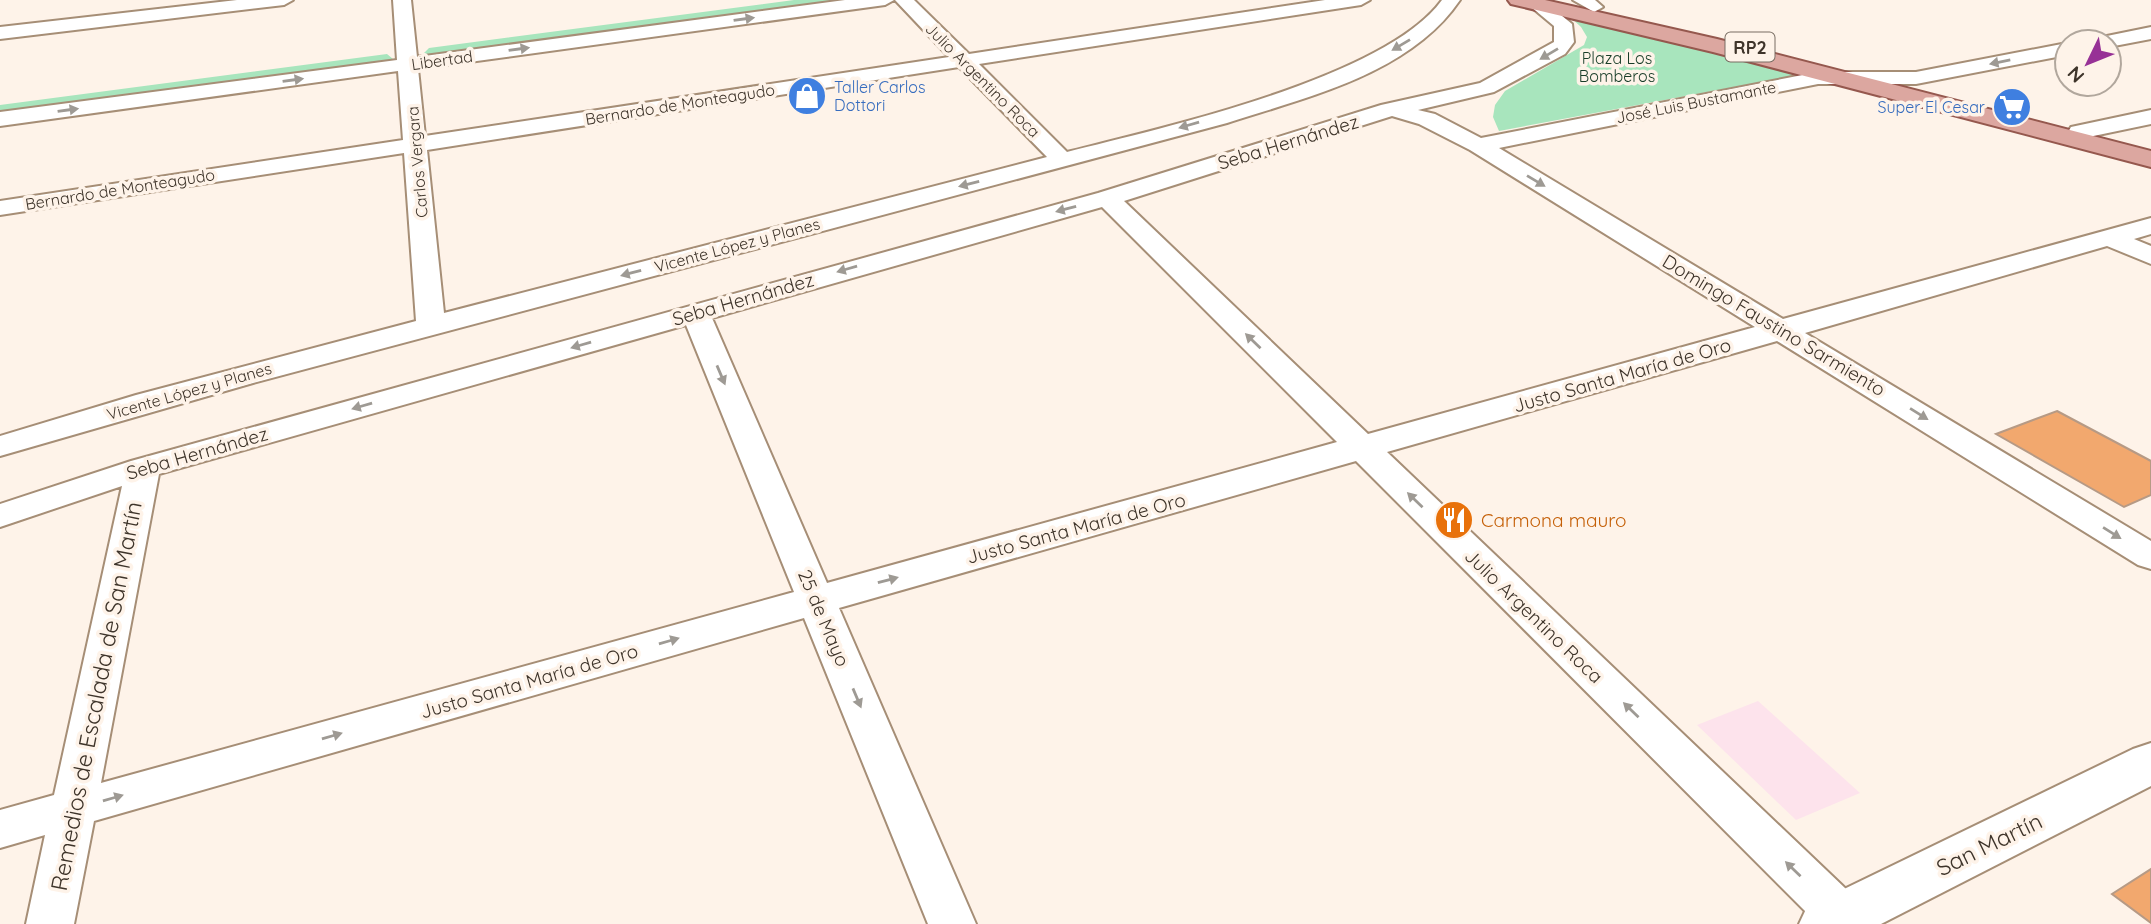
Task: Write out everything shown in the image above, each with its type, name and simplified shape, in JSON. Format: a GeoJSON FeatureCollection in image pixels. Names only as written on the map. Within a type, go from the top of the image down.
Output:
{"type":"FeatureCollection","features":[{"type":"Feature","properties":{"kind":"main road","name":"RP2"},"geometry":{"type":"LineString","coordinates":[[1518,0],[1636,26],[2151,159]]}},
{"type":"Feature","properties":{"kind":"main road","name":"RP2"},"geometry":{"type":"LineString","coordinates":[[1566,0],[1874,78],[1912,83],[2151,151]]}},
{"type":"Feature","properties":{"kind":"main road","name":"San Martín"},"geometry":{"type":"LineString","coordinates":[[1840,922],[2151,763]]}},
{"type":"Feature","properties":{"kind":"street"},"geometry":{"type":"LineString","coordinates":[[0,33],[284,0]]}},
{"type":"Feature","properties":{"kind":"street","name":"Carlos Vergara"},"geometry":{"type":"LineString","coordinates":[[402,0],[431,324]]}},
{"type":"Feature","properties":{"kind":"street","name":"Libertad"},"geometry":{"type":"LineString","coordinates":[[0,119],[768,0]]}},
{"type":"Feature","properties":{"kind":"street","name":"Libertad"},"geometry":{"type":"LineString","coordinates":[[0,100],[885,0]]}},
{"type":"Feature","properties":{"kind":"street","name":"Julio Argentino Roca"},"geometry":{"type":"LineString","coordinates":[[904,0],[1062,160]]}},
{"type":"Feature","properties":{"kind":"street","name":"Bernardo de Monteagudo"},"geometry":{"type":"LineString","coordinates":[[0,208],[1361,0]]}},
{"type":"Feature","properties":{"kind":"street","name":"Vicente López y Planes"},"geometry":{"type":"LineString","coordinates":[[0,446],[147,402],[431,324],[1062,160],[1212,118],[1320,83],[1367,64],[1408,42],[1438,17],[1451,0]]}},
{"type":"Feature","properties":{"kind":"street","name":"Seba Hernández"},"geometry":{"type":"LineString","coordinates":[[0,516],[143,468],[1107,198],[1389,110],[1487,88],[1558,50],[1564,43],[1563,24],[1539,6]]}},
{"type":"Feature","properties":{"kind":"street"},"geometry":{"type":"LineString","coordinates":[[2123,39],[2147,36]]}},
{"type":"Feature","properties":{"kind":"street"},"geometry":{"type":"LineString","coordinates":[[1912,83],[2053,52]]}},
{"type":"Feature","properties":{"kind":"street","name":"José Luis Bustamante"},"geometry":{"type":"LineString","coordinates":[[1478,145],[1818,78],[1874,78]]}},
{"type":"Feature","properties":{"kind":"street"},"geometry":{"type":"LineString","coordinates":[[1912,83],[1932,102]]}},
{"type":"Feature","properties":{"kind":"street","name":"Seba Hernández"},"geometry":{"type":"LineString","coordinates":[[1478,145],[1467,123],[1467,115],[1471,104],[1487,88]]}},
{"type":"Feature","properties":{"kind":"street","name":"Domingo Faustino Sarmiento"},"geometry":{"type":"LineString","coordinates":[[1389,110],[1419,116],[1478,145],[2151,557]]}},
{"type":"Feature","properties":{"kind":"street"},"geometry":{"type":"LineString","coordinates":[[2079,132],[2151,117]]}},
{"type":"Feature","properties":{"kind":"street","name":"Julio Argentino Roca"},"geometry":{"type":"LineString","coordinates":[[1107,198],[1840,922]]}},
{"type":"Feature","properties":{"kind":"street","name":"Justo Santa María de Oro"},"geometry":{"type":"LineString","coordinates":[[0,829],[2151,226]]}},
{"type":"Feature","properties":{"kind":"street"},"geometry":{"type":"LineString","coordinates":[[2110,238],[2151,256]]}},
{"type":"Feature","properties":{"kind":"street","name":"25 de Mayo"},"geometry":{"type":"LineString","coordinates":[[695,312],[952,924]]}},
{"type":"Feature","properties":{"kind":"street","name":"Remedios de Escalada de San Martín"},"geometry":{"type":"LineString","coordinates":[[50,924],[143,468]]}},
{"type":"Feature","properties":{"kind":"shaded area"},"geometry":{"type":"Polygon","coordinates":[[[1758,701],[1860,793],[1796,820],[1697,725],[1758,701]]]}},
{"type":"Feature","properties":{"kind":"green space"},"geometry":{"type":"Polygon","coordinates":[[[794,0],[860,0],[422,55],[429,48],[794,0]]]}},
{"type":"Feature","properties":{"kind":"green space","name":"Plaza Los Bomberos"},"geometry":{"type":"Polygon","coordinates":[[[1569,16],[1809,73],[1499,131],[1493,117],[1495,105],[1505,91],[1584,45],[1587,37],[1569,16]]]}},
{"type":"Feature","properties":{"kind":"green space"},"geometry":{"type":"Polygon","coordinates":[[[387,54],[393,59],[0,115],[0,105],[387,54]]]}},
{"type":"Feature","properties":{"kind":"building"},"geometry":{"type":"Polygon","coordinates":[[[2057,411],[2151,461],[2151,495],[2124,507],[1996,434],[2057,411]]]}},
{"type":"Feature","properties":{"kind":"building"},"geometry":{"type":"Polygon","coordinates":[[[2151,869],[2151,923],[2112,894],[2151,869]]]}},
{"type":"Feature","properties":{"kind":"place","name":"Taller Carlos Dottori"},"geometry":{"type":"Point","coordinates":[807,96]}},
{"type":"Feature","properties":{"kind":"place","name":"Super El Cesar"},"geometry":{"type":"Point","coordinates":[2012,107]}},
{"type":"Feature","properties":{"kind":"place","name":"Carmona mauro"},"geometry":{"type":"Point","coordinates":[1454,520]}}]}
